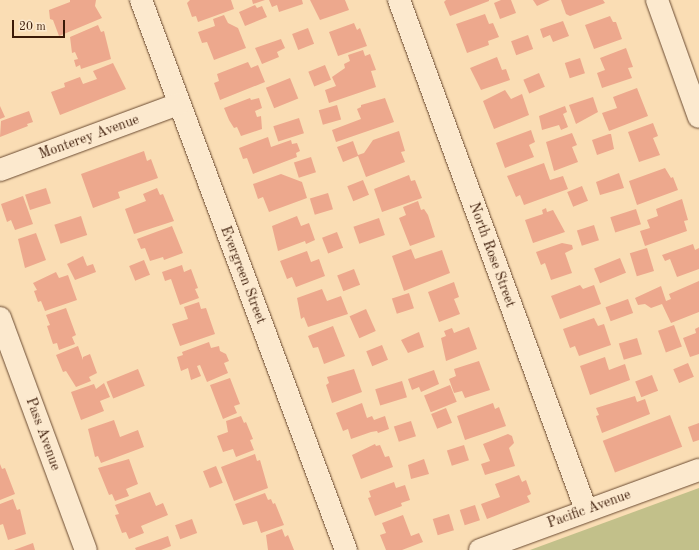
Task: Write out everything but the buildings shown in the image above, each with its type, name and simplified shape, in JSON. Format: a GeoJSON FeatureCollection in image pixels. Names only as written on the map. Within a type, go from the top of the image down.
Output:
{"type":"FeatureCollection","features":[{"type":"Feature","properties":{"kind":"street","name":"Evergreen Street"},"geometry":{"type":"LineString","coordinates":[[141,0],[178,104],[346,550]]}},
{"type":"Feature","properties":{"kind":"street","name":"North Rose Street"},"geometry":{"type":"LineString","coordinates":[[399,0],[586,510]]}},
{"type":"Feature","properties":{"kind":"street"},"geometry":{"type":"LineString","coordinates":[[657,0],[699,117]]}},
{"type":"Feature","properties":{"kind":"street","name":"Monterey Avenue"},"geometry":{"type":"LineString","coordinates":[[0,170],[178,104]]}},
{"type":"Feature","properties":{"kind":"street","name":"Pass Avenue"},"geometry":{"type":"LineString","coordinates":[[0,318],[86,550]]}},
{"type":"Feature","properties":{"kind":"street","name":"Pacific Avenue"},"geometry":{"type":"LineString","coordinates":[[480,550],[586,510],[699,470]]}},
{"type":"Feature","properties":{"kind":"shaded area"},"geometry":{"type":"Polygon","coordinates":[[[699,488],[699,550],[530,550],[699,488]]]}}]}
